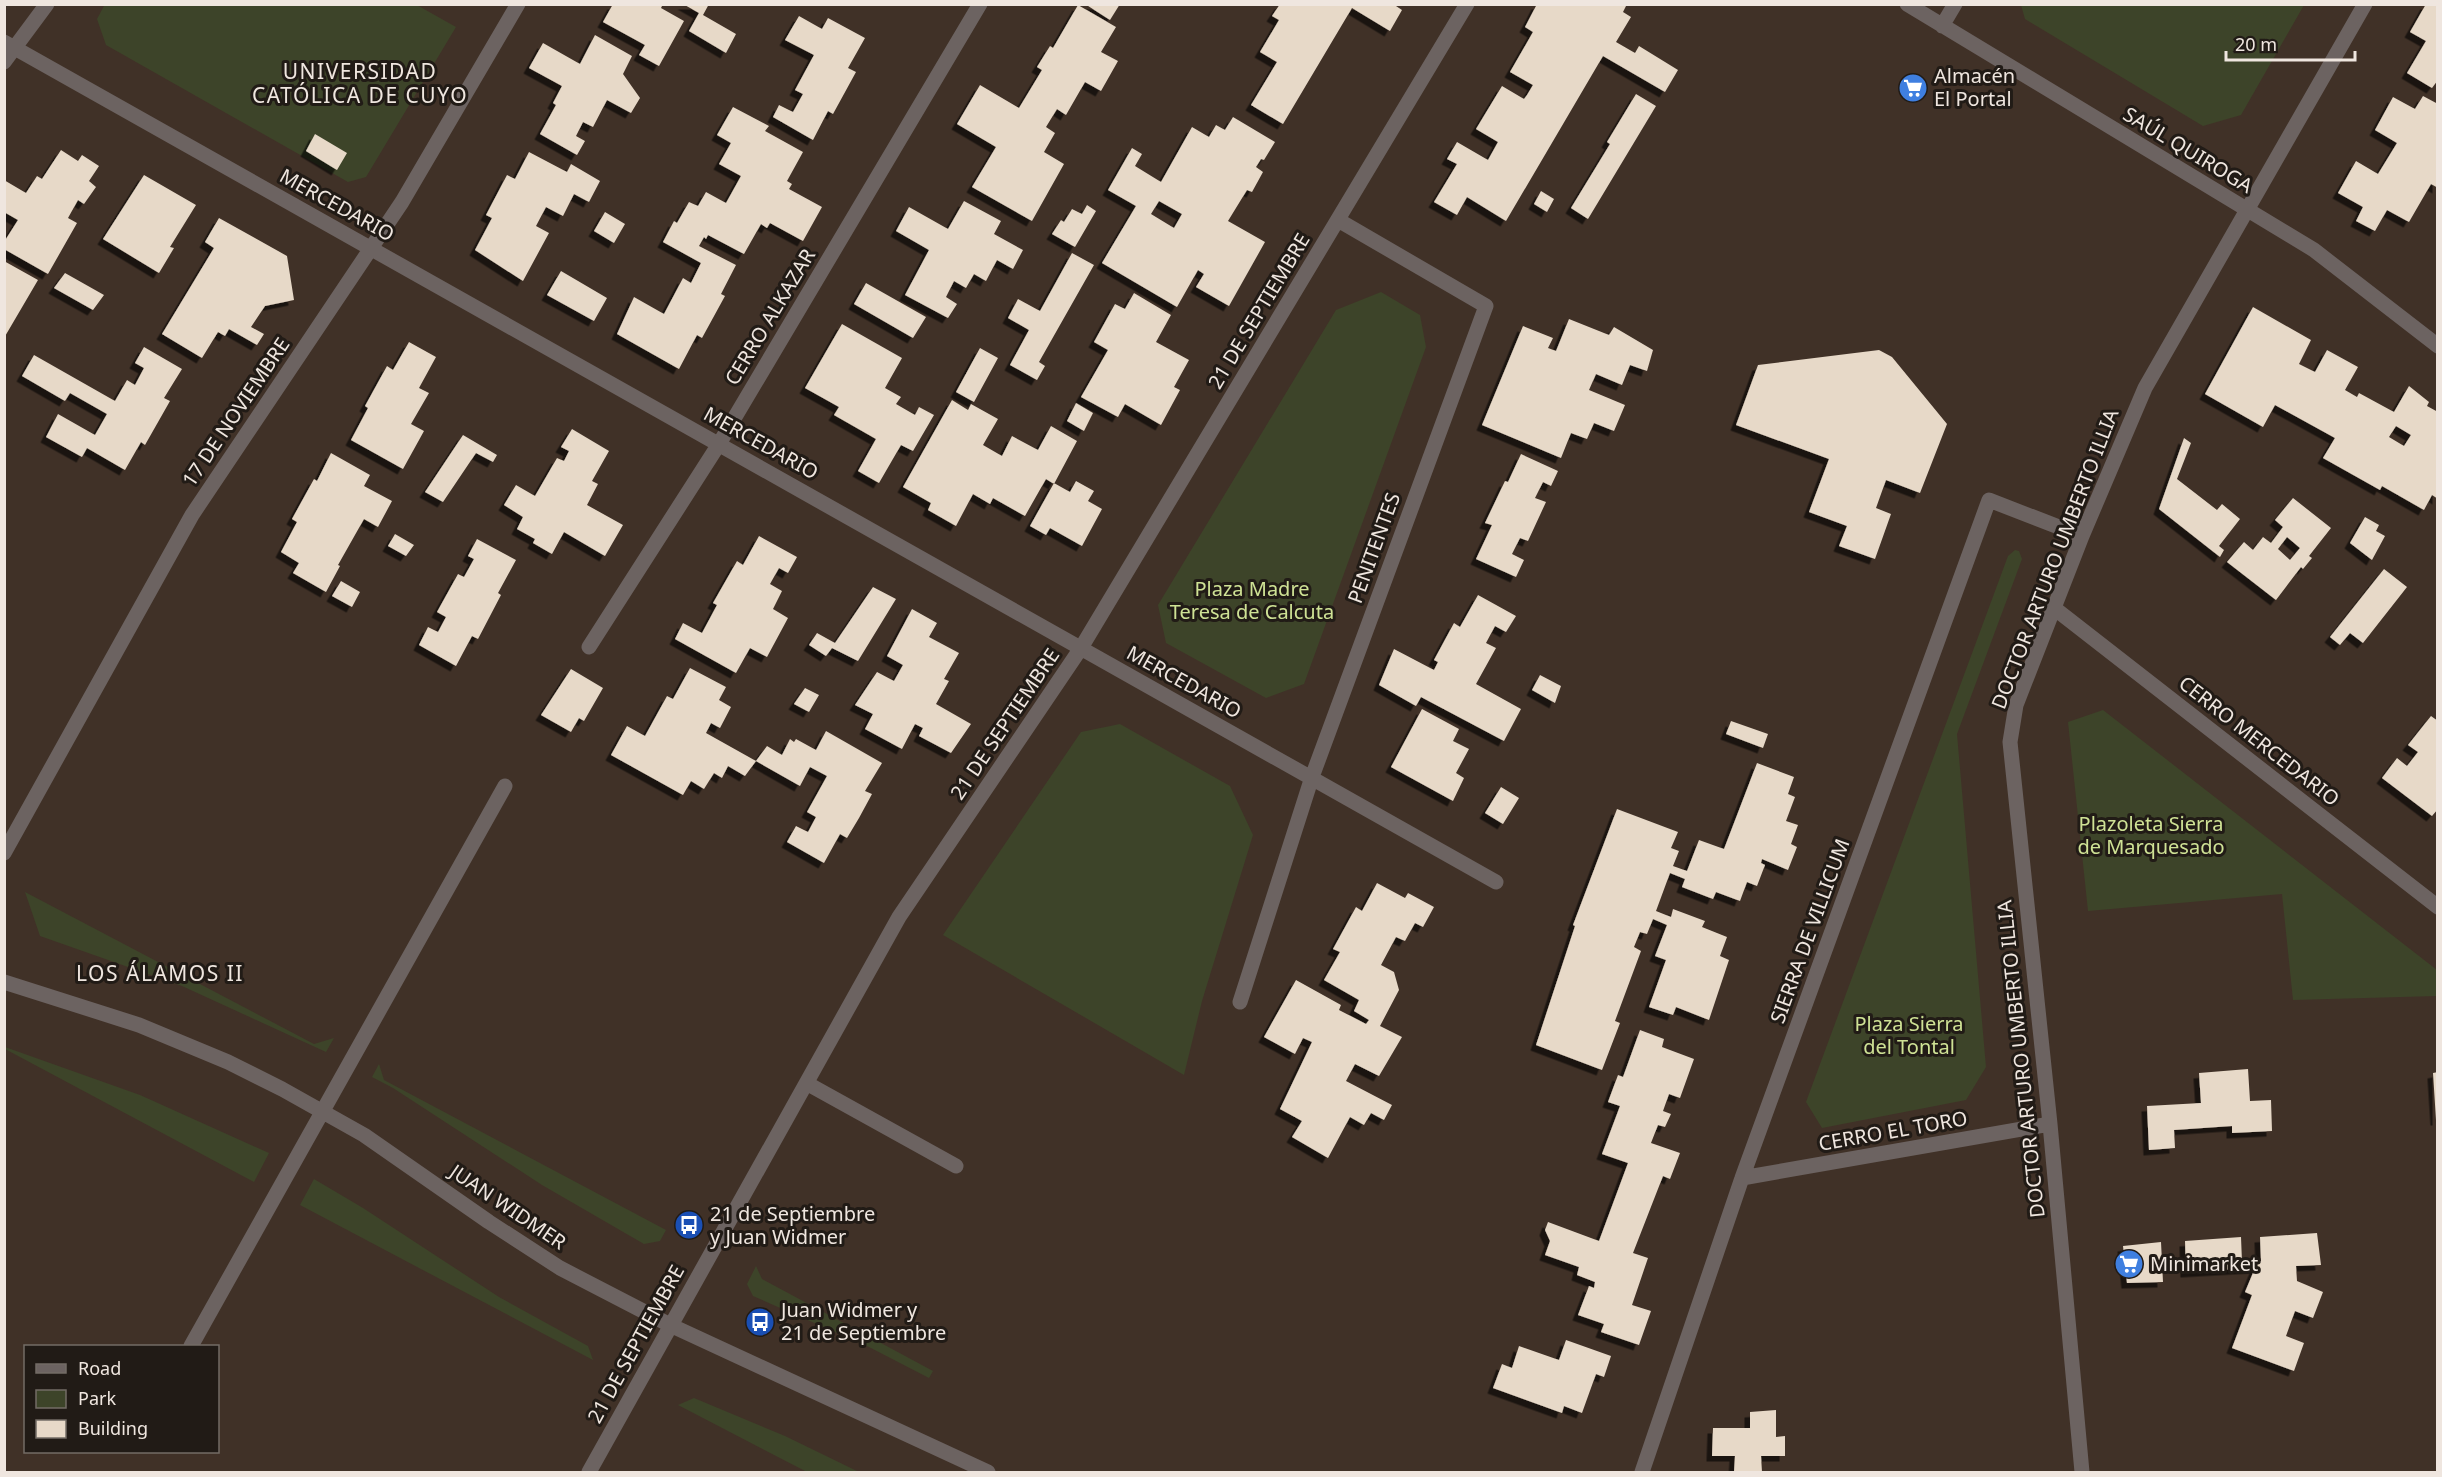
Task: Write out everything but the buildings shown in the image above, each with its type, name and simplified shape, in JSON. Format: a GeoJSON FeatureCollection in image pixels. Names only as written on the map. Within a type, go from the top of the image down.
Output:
{"type":"FeatureCollection","features":[{"type":"Feature","properties":{"kind":"street"},"geometry":{"type":"LineString","coordinates":[[4,62],[10,45],[46,4]]}},
{"type":"Feature","properties":{"kind":"street","name":"17 DE NOVIEMBRE"},"geometry":{"type":"LineString","coordinates":[[4,853],[192,515],[402,202],[518,4]]}},
{"type":"Feature","properties":{"kind":"street","name":"CERRO ALKAZAR"},"geometry":{"type":"LineString","coordinates":[[589,647],[719,444],[980,4]]}},
{"type":"Feature","properties":{"kind":"street","name":"21 DE SEPTIEMBRE"},"geometry":{"type":"LineString","coordinates":[[589,1473],[670,1325],[808,1084],[899,917],[1081,648],[1467,4]]}},
{"type":"Feature","properties":{"kind":"street","name":"SAÚL QUIROGA"},"geometry":{"type":"LineString","coordinates":[[1907,4],[2314,250],[2438,346]]}},
{"type":"Feature","properties":{"kind":"street"},"geometry":{"type":"LineString","coordinates":[[1942,26],[1955,4]]}},
{"type":"Feature","properties":{"kind":"street","name":"DOCTOR ARTURO UMBERTO ILLIA"},"geometry":{"type":"LineString","coordinates":[[2082,1473],[2050,1124],[2010,742],[2016,705],[2082,536],[2145,388],[2365,4]]}},
{"type":"Feature","properties":{"kind":"street","name":"MERCEDARIO"},"geometry":{"type":"LineString","coordinates":[[10,45],[1496,882]]}},
{"type":"Feature","properties":{"kind":"street","name":"PENITENTES"},"geometry":{"type":"LineString","coordinates":[[1240,1002],[1312,777],[1486,306],[1338,220]]}},
{"type":"Feature","properties":{"kind":"street","name":"SIERRA DE VILLICUM"},"geometry":{"type":"LineString","coordinates":[[1642,1473],[1742,1178],[1989,500],[2082,536]]}},
{"type":"Feature","properties":{"kind":"street","name":"CERRO MERCEDARIO"},"geometry":{"type":"LineString","coordinates":[[2054,608],[2438,907]]}},
{"type":"Feature","properties":{"kind":"street"},"geometry":{"type":"LineString","coordinates":[[192,1345],[505,786]]}},
{"type":"Feature","properties":{"kind":"street","name":"JUAN WIDMER"},"geometry":{"type":"LineString","coordinates":[[4,982],[139,1025],[228,1062],[282,1089],[373,1142],[560,1268],[670,1325],[988,1473]]}},
{"type":"Feature","properties":{"kind":"street"},"geometry":{"type":"LineString","coordinates":[[808,1084],[956,1166]]}},
{"type":"Feature","properties":{"kind":"street","name":"CERRO EL TORO"},"geometry":{"type":"LineString","coordinates":[[1742,1178],[2050,1124]]}},
{"type":"Feature","properties":{"kind":"green space"},"geometry":{"type":"Polygon","coordinates":[[[105,4],[415,4],[456,27],[366,177],[348,182],[106,45],[97,19],[105,4]]]}},
{"type":"Feature","properties":{"kind":"green space"},"geometry":{"type":"Polygon","coordinates":[[[2021,4],[2304,5],[2241,115],[2203,126],[2025,19],[2021,4]]]}},
{"type":"Feature","properties":{"kind":"green space","name":"Plaza Madre Teresa de Calcuta"},"geometry":{"type":"Polygon","coordinates":[[[1381,292],[1420,315],[1426,347],[1304,684],[1266,698],[1166,643],[1158,605],[1336,310],[1381,292]]]}},
{"type":"Feature","properties":{"kind":"green space","name":"Plaza Sierra del Tontal"},"geometry":{"type":"Polygon","coordinates":[[[2015,550],[2019,551],[2022,559],[1957,734],[1986,1067],[1966,1100],[1822,1128],[1806,1102],[2008,556],[2015,550]]]}},
{"type":"Feature","properties":{"kind":"green space","name":"Plazoleta Sierra de Marquesado"},"geometry":{"type":"Polygon","coordinates":[[[2103,710],[2437,970],[2437,996],[2293,1000],[2282,894],[2088,911],[2068,722],[2103,710]]]}},
{"type":"Feature","properties":{"kind":"green space"},"geometry":{"type":"Polygon","coordinates":[[[1120,724],[1230,786],[1253,835],[1202,1001],[1184,1075],[943,935],[1081,732],[1120,724]]]}},
{"type":"Feature","properties":{"kind":"green space"},"geometry":{"type":"Polygon","coordinates":[[[25,892],[314,1044],[334,1038],[326,1052],[182,986],[40,936],[25,892]]]}},
{"type":"Feature","properties":{"kind":"green space"},"geometry":{"type":"Polygon","coordinates":[[[5,1047],[140,1095],[269,1153],[254,1182],[5,1047]]]}},
{"type":"Feature","properties":{"kind":"green space"},"geometry":{"type":"Polygon","coordinates":[[[379,1064],[384,1080],[666,1230],[660,1241],[644,1244],[542,1185],[393,1088],[372,1077],[379,1064]]]}},
{"type":"Feature","properties":{"kind":"green space"},"geometry":{"type":"Polygon","coordinates":[[[314,1179],[363,1208],[499,1297],[588,1346],[593,1360],[300,1205],[314,1179]]]}},
{"type":"Feature","properties":{"kind":"green space"},"geometry":{"type":"Polygon","coordinates":[[[756,1266],[762,1279],[933,1371],[929,1378],[869,1347],[753,1296],[747,1284],[756,1266]]]}},
{"type":"Feature","properties":{"kind":"green space"},"geometry":{"type":"Polygon","coordinates":[[[694,1398],[785,1436],[859,1472],[807,1472],[678,1405],[694,1398]]]}},
{"type":"Feature","properties":{"kind":"place","name":"Almacén El Portal"},"geometry":{"type":"Point","coordinates":[1913,88]}},
{"type":"Feature","properties":{"kind":"place","name":"21 de Septiembre y Juan Widmer"},"geometry":{"type":"Point","coordinates":[689,1225]}},
{"type":"Feature","properties":{"kind":"place","name":"Minimarket"},"geometry":{"type":"Point","coordinates":[2129,1264]}},
{"type":"Feature","properties":{"kind":"place","name":"Juan Widmer y 21 de Septiembre"},"geometry":{"type":"Point","coordinates":[760,1322]}},
{"type":"Feature","properties":{"kind":"district","name":"UNIVERSIDAD CATÓLICA DE CUYO"},"geometry":{"type":"Point","coordinates":[360,84]}},
{"type":"Feature","properties":{"kind":"district","name":"LOS ÁLAMOS II"},"geometry":{"type":"Point","coordinates":[160,974]}}]}
